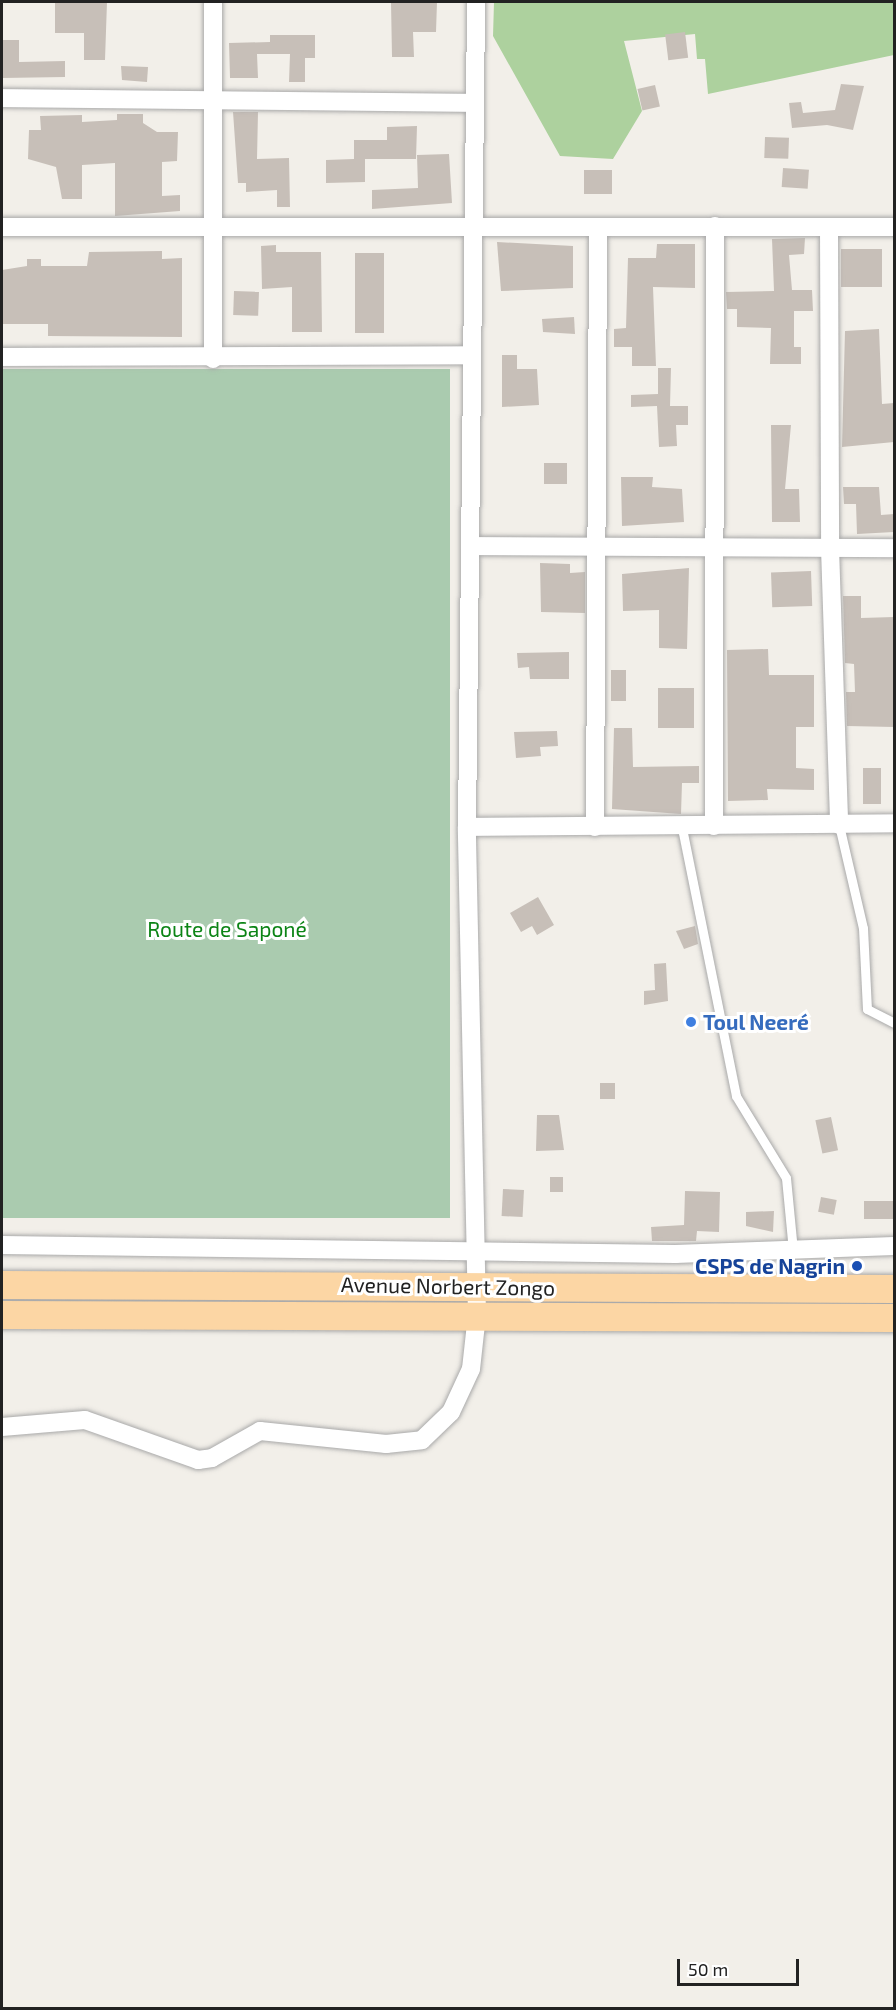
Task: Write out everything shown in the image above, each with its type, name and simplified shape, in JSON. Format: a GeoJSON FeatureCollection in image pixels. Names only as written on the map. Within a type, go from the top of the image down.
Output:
{"type":"FeatureCollection","features":[{"type":"Feature","properties":{"kind":"main road","name":"Avenue Norbert Zongo"},"geometry":{"type":"LineString","coordinates":[[2,1285],[894,1289]]}},
{"type":"Feature","properties":{"kind":"main road","name":"Avenue Norbert Zongo"},"geometry":{"type":"LineString","coordinates":[[2,1315],[894,1318]]}},
{"type":"Feature","properties":{"kind":"street"},"geometry":{"type":"LineString","coordinates":[[213,2],[211,100],[213,359]]}},
{"type":"Feature","properties":{"kind":"street"},"geometry":{"type":"LineString","coordinates":[[2,1427],[85,1420],[198,1460],[212,1458],[260,1431],[386,1444],[422,1440],[452,1412],[471,1369],[477,1316],[467,827],[476,2]]}},
{"type":"Feature","properties":{"kind":"street"},"geometry":{"type":"LineString","coordinates":[[2,98],[475,103]]}},
{"type":"Feature","properties":{"kind":"street"},"geometry":{"type":"LineString","coordinates":[[2,227],[475,225],[894,227]]}},
{"type":"Feature","properties":{"kind":"street"},"geometry":{"type":"LineString","coordinates":[[714,826],[712,547],[715,226]]}},
{"type":"Feature","properties":{"kind":"street"},"geometry":{"type":"LineString","coordinates":[[595,827],[594,547],[598,227]]}},
{"type":"Feature","properties":{"kind":"street"},"geometry":{"type":"LineString","coordinates":[[829,227],[830,548],[839,825]]}},
{"type":"Feature","properties":{"kind":"street"},"geometry":{"type":"LineString","coordinates":[[2,357],[213,359],[472,355]]}},
{"type":"Feature","properties":{"kind":"street"},"geometry":{"type":"LineString","coordinates":[[470,546],[894,548]]}},
{"type":"Feature","properties":{"kind":"street"},"geometry":{"type":"LineString","coordinates":[[467,827],[682,828],[894,823]]}},
{"type":"Feature","properties":{"kind":"street"},"geometry":{"type":"LineString","coordinates":[[2,1245],[793,1251],[894,1246]]}},
{"type":"Feature","properties":{"kind":"lane"},"geometry":{"type":"LineString","coordinates":[[839,825],[863,928],[867,1009],[894,1023]]}},
{"type":"Feature","properties":{"kind":"lane"},"geometry":{"type":"LineString","coordinates":[[682,828],[736,1096],[786,1178],[793,1251]]}},
{"type":"Feature","properties":{"kind":"green space"},"geometry":{"type":"Polygon","coordinates":[[[494,2],[894,2],[894,55],[708,94],[705,59],[697,59],[695,34],[624,41],[642,111],[613,159],[560,156],[493,36],[494,2]]]}},
{"type":"Feature","properties":{"kind":"green space","name":"Route de Saponé"},"geometry":{"type":"Polygon","coordinates":[[[2,369],[450,369],[450,1218],[2,1218],[2,369]]]}},
{"type":"Feature","properties":{"kind":"building"},"geometry":{"type":"Polygon","coordinates":[[[55,2],[107,2],[105,60],[84,60],[84,33],[55,33],[55,2]]]}},
{"type":"Feature","properties":{"kind":"building"},"geometry":{"type":"Polygon","coordinates":[[[391,2],[437,2],[436,32],[413,32],[414,57],[392,57],[391,2]]]}},
{"type":"Feature","properties":{"kind":"building"},"geometry":{"type":"Polygon","coordinates":[[[685,32],[688,58],[668,60],[665,34],[685,32]]]}},
{"type":"Feature","properties":{"kind":"building"},"geometry":{"type":"Polygon","coordinates":[[[270,35],[315,35],[315,58],[305,58],[305,82],[289,82],[290,54],[257,54],[258,78],[230,78],[229,43],[270,42],[270,35]]]}},
{"type":"Feature","properties":{"kind":"building"},"geometry":{"type":"Polygon","coordinates":[[[2,40],[19,40],[19,62],[65,61],[65,77],[2,78],[2,40]]]}},
{"type":"Feature","properties":{"kind":"building"},"geometry":{"type":"Polygon","coordinates":[[[121,66],[148,67],[147,82],[122,80],[121,66]]]}},
{"type":"Feature","properties":{"kind":"building"},"geometry":{"type":"Polygon","coordinates":[[[841,84],[864,86],[853,130],[827,125],[792,128],[789,103],[801,102],[803,113],[835,110],[841,84]]]}},
{"type":"Feature","properties":{"kind":"building"},"geometry":{"type":"Polygon","coordinates":[[[655,85],[660,106],[642,110],[637,89],[655,85]]]}},
{"type":"Feature","properties":{"kind":"building"},"geometry":{"type":"Polygon","coordinates":[[[233,112],[258,112],[257,159],[289,158],[290,207],[277,207],[277,190],[246,192],[246,183],[238,183],[233,112]]]}},
{"type":"Feature","properties":{"kind":"building"},"geometry":{"type":"Polygon","coordinates":[[[117,114],[143,114],[143,123],[157,132],[178,132],[177,161],[162,162],[162,196],[180,195],[180,211],[115,216],[115,163],[82,165],[82,199],[62,199],[56,167],[28,159],[29,130],[41,130],[40,116],[82,115],[82,122],[117,120],[117,114]]]}},
{"type":"Feature","properties":{"kind":"building"},"geometry":{"type":"Polygon","coordinates":[[[417,126],[416,159],[365,159],[365,182],[326,183],[326,160],[354,159],[354,140],[387,140],[387,127],[417,126]]]}},
{"type":"Feature","properties":{"kind":"building"},"geometry":{"type":"Polygon","coordinates":[[[765,137],[789,138],[788,159],[764,158],[765,137]]]}},
{"type":"Feature","properties":{"kind":"building"},"geometry":{"type":"Polygon","coordinates":[[[449,154],[452,203],[372,209],[372,190],[418,188],[417,155],[449,154]]]}},
{"type":"Feature","properties":{"kind":"building"},"geometry":{"type":"Polygon","coordinates":[[[783,168],[809,170],[808,189],[782,187],[783,168]]]}},
{"type":"Feature","properties":{"kind":"building"},"geometry":{"type":"Polygon","coordinates":[[[584,170],[612,170],[612,194],[584,194],[584,170]]]}},
{"type":"Feature","properties":{"kind":"building"},"geometry":{"type":"Polygon","coordinates":[[[805,238],[804,254],[789,255],[792,290],[812,290],[813,311],[794,311],[794,347],[801,347],[801,364],[770,364],[771,328],[737,327],[737,309],[727,309],[726,292],[774,291],[772,239],[805,238]]]}},
{"type":"Feature","properties":{"kind":"building"},"geometry":{"type":"Polygon","coordinates":[[[497,242],[573,246],[573,288],[501,291],[497,242]]]}},
{"type":"Feature","properties":{"kind":"building"},"geometry":{"type":"Polygon","coordinates":[[[657,244],[695,244],[695,288],[653,287],[656,366],[632,366],[632,347],[614,347],[614,329],[626,328],[628,258],[656,258],[657,244]]]}},
{"type":"Feature","properties":{"kind":"building"},"geometry":{"type":"Polygon","coordinates":[[[276,245],[276,252],[321,252],[322,332],[292,332],[292,287],[262,289],[261,246],[276,245]]]}},
{"type":"Feature","properties":{"kind":"building"},"geometry":{"type":"Polygon","coordinates":[[[841,249],[882,249],[882,287],[841,287],[841,249]]]}},
{"type":"Feature","properties":{"kind":"building"},"geometry":{"type":"Polygon","coordinates":[[[162,251],[162,259],[182,258],[182,337],[48,336],[48,324],[2,324],[2,270],[27,266],[27,259],[41,259],[41,266],[87,266],[89,252],[162,251]]]}},
{"type":"Feature","properties":{"kind":"building"},"geometry":{"type":"Polygon","coordinates":[[[355,253],[384,253],[384,333],[355,333],[355,253]]]}},
{"type":"Feature","properties":{"kind":"building"},"geometry":{"type":"Polygon","coordinates":[[[234,291],[259,292],[258,316],[233,315],[234,291]]]}},
{"type":"Feature","properties":{"kind":"building"},"geometry":{"type":"Polygon","coordinates":[[[574,317],[575,334],[543,332],[542,319],[574,317]]]}},
{"type":"Feature","properties":{"kind":"building"},"geometry":{"type":"Polygon","coordinates":[[[879,329],[882,404],[894,403],[894,442],[842,447],[845,331],[879,329]]]}},
{"type":"Feature","properties":{"kind":"building"},"geometry":{"type":"Polygon","coordinates":[[[502,355],[517,355],[517,369],[537,369],[539,405],[502,407],[502,355]]]}},
{"type":"Feature","properties":{"kind":"building"},"geometry":{"type":"Polygon","coordinates":[[[658,368],[671,368],[670,406],[688,406],[688,425],[676,425],[677,446],[659,447],[657,406],[631,407],[631,395],[658,394],[658,368]]]}},
{"type":"Feature","properties":{"kind":"building"},"geometry":{"type":"Polygon","coordinates":[[[771,425],[791,425],[785,489],[799,489],[800,522],[772,522],[771,425]]]}},
{"type":"Feature","properties":{"kind":"building"},"geometry":{"type":"Polygon","coordinates":[[[544,463],[567,463],[567,484],[544,484],[544,463]]]}},
{"type":"Feature","properties":{"kind":"building"},"geometry":{"type":"Polygon","coordinates":[[[621,477],[653,477],[652,487],[682,489],[684,522],[622,526],[621,477]]]}},
{"type":"Feature","properties":{"kind":"building"},"geometry":{"type":"Polygon","coordinates":[[[843,487],[879,487],[881,515],[894,514],[894,532],[857,534],[856,504],[844,504],[843,487]]]}},
{"type":"Feature","properties":{"kind":"building"},"geometry":{"type":"Polygon","coordinates":[[[540,563],[570,564],[570,573],[585,572],[585,613],[541,612],[540,563]]]}},
{"type":"Feature","properties":{"kind":"building"},"geometry":{"type":"Polygon","coordinates":[[[689,568],[687,649],[659,648],[659,610],[623,611],[622,574],[689,568]]]}},
{"type":"Feature","properties":{"kind":"building"},"geometry":{"type":"Polygon","coordinates":[[[811,571],[812,606],[772,607],[771,572],[811,571]]]}},
{"type":"Feature","properties":{"kind":"building"},"geometry":{"type":"Polygon","coordinates":[[[843,596],[861,596],[861,618],[894,617],[894,727],[847,726],[846,692],[855,692],[854,664],[845,663],[843,596]]]}},
{"type":"Feature","properties":{"kind":"building"},"geometry":{"type":"Polygon","coordinates":[[[768,649],[769,675],[814,675],[814,727],[796,727],[796,768],[814,769],[814,790],[767,789],[768,800],[728,801],[727,650],[768,649]]]}},
{"type":"Feature","properties":{"kind":"building"},"geometry":{"type":"Polygon","coordinates":[[[569,652],[569,679],[530,679],[529,667],[518,668],[517,653],[569,652]]]}},
{"type":"Feature","properties":{"kind":"building"},"geometry":{"type":"Polygon","coordinates":[[[611,670],[626,670],[626,701],[611,701],[611,670]]]}},
{"type":"Feature","properties":{"kind":"building"},"geometry":{"type":"Polygon","coordinates":[[[658,688],[694,688],[694,728],[658,728],[658,688]]]}},
{"type":"Feature","properties":{"kind":"building"},"geometry":{"type":"Polygon","coordinates":[[[614,728],[632,728],[633,767],[699,766],[699,783],[682,783],[681,814],[612,809],[614,728]]]}},
{"type":"Feature","properties":{"kind":"building"},"geometry":{"type":"Polygon","coordinates":[[[557,731],[558,746],[540,747],[541,756],[516,758],[514,732],[557,731]]]}},
{"type":"Feature","properties":{"kind":"building"},"geometry":{"type":"Polygon","coordinates":[[[863,768],[881,768],[881,804],[863,804],[863,768]]]}},
{"type":"Feature","properties":{"kind":"building"},"geometry":{"type":"Polygon","coordinates":[[[538,897],[554,925],[537,935],[532,926],[521,932],[510,913],[538,897]]]}},
{"type":"Feature","properties":{"kind":"building"},"geometry":{"type":"Polygon","coordinates":[[[695,926],[698,944],[684,949],[676,931],[695,926]]]}},
{"type":"Feature","properties":{"kind":"building"},"geometry":{"type":"Polygon","coordinates":[[[666,963],[668,1001],[644,1005],[644,991],[655,990],[654,964],[666,963]]]}},
{"type":"Feature","properties":{"kind":"building"},"geometry":{"type":"Polygon","coordinates":[[[600,1083],[615,1083],[615,1099],[600,1099],[600,1083]]]}},
{"type":"Feature","properties":{"kind":"building"},"geometry":{"type":"Polygon","coordinates":[[[537,1115],[559,1115],[564,1150],[536,1151],[537,1115]]]}},
{"type":"Feature","properties":{"kind":"building"},"geometry":{"type":"Polygon","coordinates":[[[831,1117],[838,1150],[822,1154],[815,1120],[831,1117]]]}},
{"type":"Feature","properties":{"kind":"building"},"geometry":{"type":"Polygon","coordinates":[[[550,1177],[563,1177],[563,1192],[550,1192],[550,1177]]]}},
{"type":"Feature","properties":{"kind":"building"},"geometry":{"type":"Polygon","coordinates":[[[503,1189],[524,1190],[523,1217],[502,1216],[503,1189]]]}},
{"type":"Feature","properties":{"kind":"building"},"geometry":{"type":"Polygon","coordinates":[[[685,1191],[720,1192],[719,1232],[697,1231],[696,1241],[652,1241],[651,1227],[684,1225],[685,1191]]]}},
{"type":"Feature","properties":{"kind":"building"},"geometry":{"type":"Polygon","coordinates":[[[821,1197],[837,1200],[834,1215],[818,1212],[821,1197]]]}},
{"type":"Feature","properties":{"kind":"building"},"geometry":{"type":"Polygon","coordinates":[[[864,1201],[894,1201],[894,1219],[864,1219],[864,1201]]]}},
{"type":"Feature","properties":{"kind":"building"},"geometry":{"type":"Polygon","coordinates":[[[774,1211],[773,1232],[746,1226],[746,1212],[774,1211]]]}},
{"type":"Feature","properties":{"kind":"place","name":"Toul Neeré"},"geometry":{"type":"Point","coordinates":[691,1022]}},
{"type":"Feature","properties":{"kind":"place","name":"CSPS de Nagrin"},"geometry":{"type":"Point","coordinates":[857,1266]}}]}
